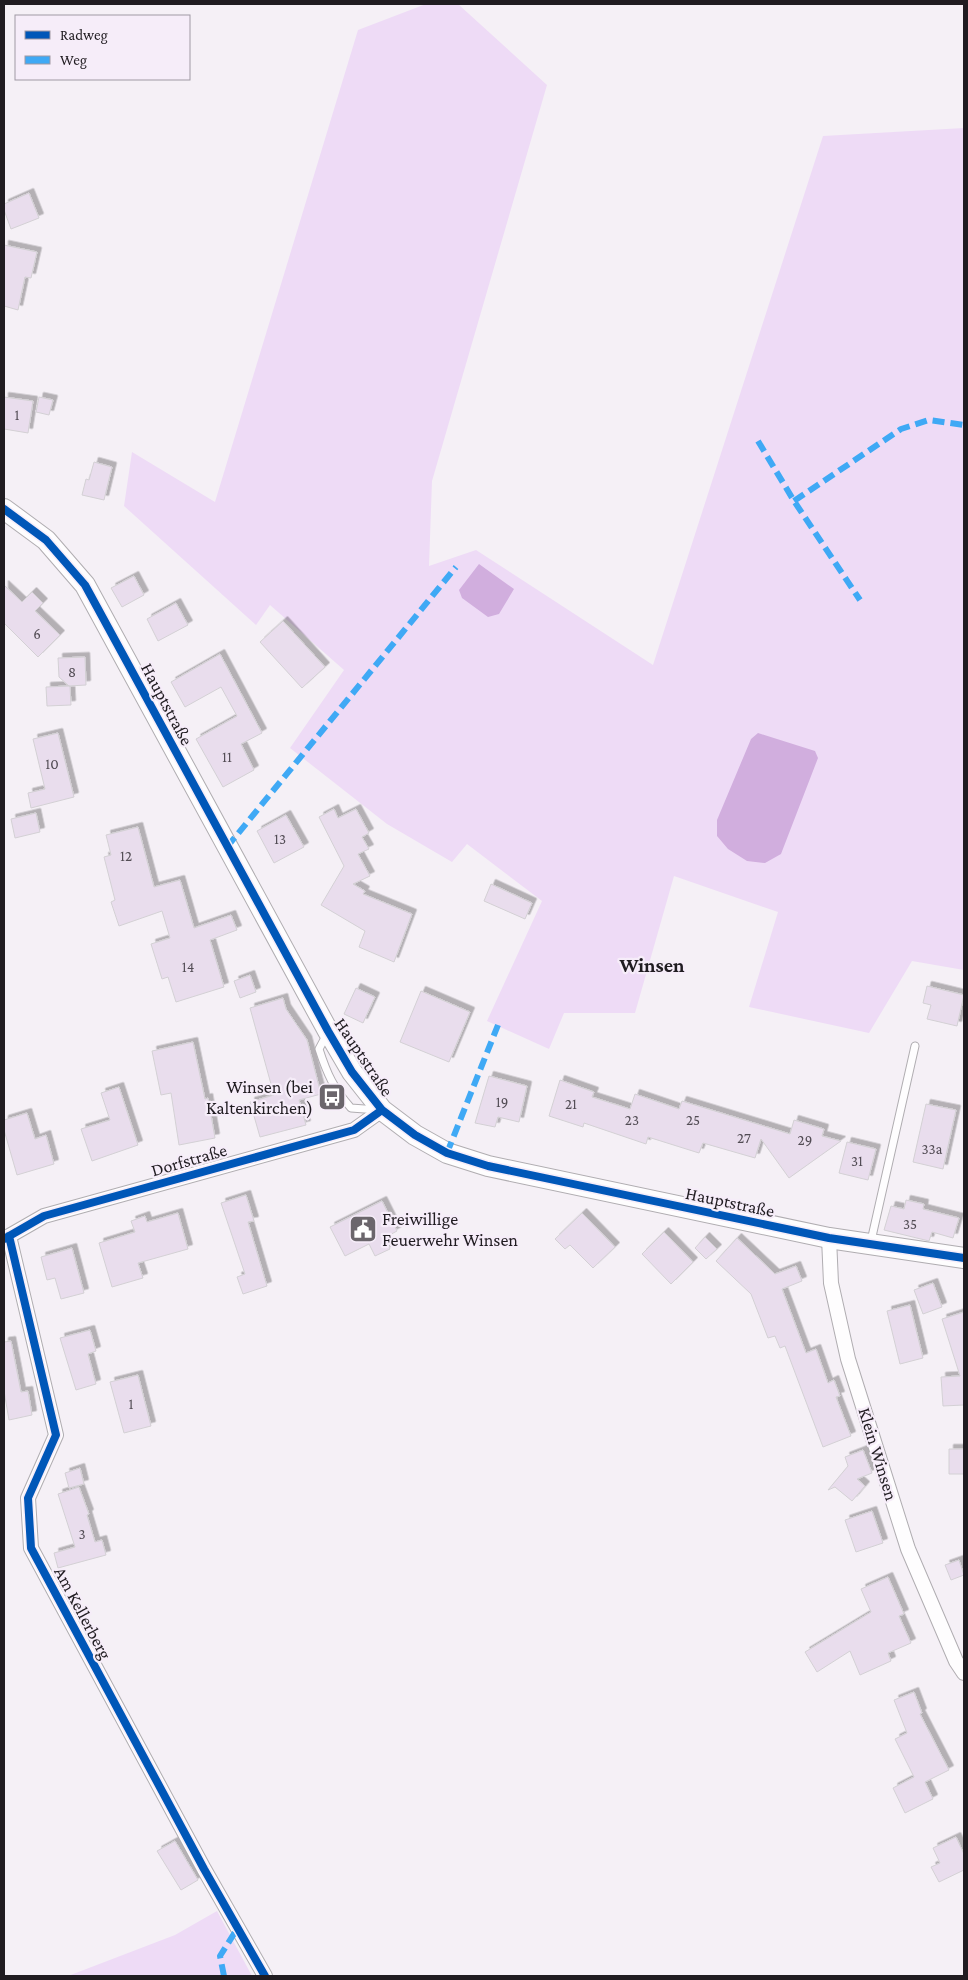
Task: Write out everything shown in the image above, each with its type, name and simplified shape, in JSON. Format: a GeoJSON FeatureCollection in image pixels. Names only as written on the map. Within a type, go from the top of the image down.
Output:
{"type":"FeatureCollection","features":[{"type":"Feature","properties":{"kind":"street","name":"Hauptstraße"},"geometry":{"type":"LineString","coordinates":[[4,509],[46,540],[86,585],[328,1031],[352,1072],[382,1110],[415,1135],[447,1153],[488,1166],[829,1238],[964,1258]]}},
{"type":"Feature","properties":{"kind":"street","name":"Dorfstraße"},"geometry":{"type":"LineString","coordinates":[[6,1237],[44,1216],[354,1130],[382,1110]]}},
{"type":"Feature","properties":{"kind":"street","name":"Am Kellerberg"},"geometry":{"type":"LineString","coordinates":[[6,1237],[56,1435],[28,1498],[31,1548],[199,1860],[265,1976]]}},
{"type":"Feature","properties":{"kind":"street","name":"Klein Winsen"},"geometry":{"type":"LineString","coordinates":[[829,1238],[831,1283],[848,1359],[908,1549],[962,1664]]}},
{"type":"Feature","properties":{"kind":"lane"},"geometry":{"type":"LineString","coordinates":[[870,1244],[915,1046]]}},
{"type":"Feature","properties":{"kind":"shaded area"},"geometry":{"type":"Polygon","coordinates":[[[426,4],[458,4],[547,85],[432,481],[429,566],[476,550],[653,665],[823,136],[964,128],[964,970],[912,961],[869,1033],[749,1007],[778,912],[674,876],[635,1013],[564,1013],[549,1049],[487,1021],[542,901],[467,844],[452,862],[387,824],[290,748],[344,670],[270,605],[256,625],[124,506],[132,452],[215,502],[358,30],[426,4]]]}},
{"type":"Feature","properties":{"kind":"shaded area"},"geometry":{"type":"Polygon","coordinates":[[[479,564],[514,589],[499,614],[488,617],[462,598],[459,590],[479,564]]]}},
{"type":"Feature","properties":{"kind":"shaded area"},"geometry":{"type":"Polygon","coordinates":[[[758,733],[815,751],[818,758],[781,854],[765,863],[747,861],[728,849],[717,836],[717,820],[751,739],[758,733]]]}},
{"type":"Feature","properties":{"kind":"shaded area"},"geometry":{"type":"Polygon","coordinates":[[[217,1911],[252,1976],[68,1976],[175,1935],[217,1911]]]}},
{"type":"Feature","properties":{"kind":"building"},"geometry":{"type":"Polygon","coordinates":[[[29,193],[39,218],[11,229],[4,210],[4,204],[29,193]]]}},
{"type":"Feature","properties":{"kind":"building"},"geometry":{"type":"Polygon","coordinates":[[[4,245],[37,252],[31,278],[25,277],[18,310],[4,306],[4,245]]]}},
{"type":"Feature","properties":{"kind":"building"},"geometry":{"type":"Polygon","coordinates":[[[4,397],[33,401],[28,433],[4,429],[4,397]]]}},
{"type":"Feature","properties":{"kind":"building"},"geometry":{"type":"Polygon","coordinates":[[[39,397],[53,400],[49,415],[36,412],[39,397]]]}},
{"type":"Feature","properties":{"kind":"building"},"geometry":{"type":"Polygon","coordinates":[[[94,462],[112,467],[104,500],[82,495],[86,479],[89,480],[94,462]]]}},
{"type":"Feature","properties":{"kind":"building"},"geometry":{"type":"Polygon","coordinates":[[[134,576],[144,595],[122,607],[111,588],[134,576]]]}},
{"type":"Feature","properties":{"kind":"building"},"geometry":{"type":"Polygon","coordinates":[[[4,585],[22,602],[32,592],[43,603],[35,611],[60,635],[38,657],[4,623],[4,585]]]}},
{"type":"Feature","properties":{"kind":"building"},"geometry":{"type":"Polygon","coordinates":[[[176,603],[188,625],[158,641],[147,619],[176,603]]]}},
{"type":"Feature","properties":{"kind":"building"},"geometry":{"type":"Polygon","coordinates":[[[283,621],[325,667],[302,688],[260,642],[283,621]]]}},
{"type":"Feature","properties":{"kind":"building"},"geometry":{"type":"Polygon","coordinates":[[[220,654],[262,733],[241,744],[254,770],[223,787],[196,739],[237,716],[221,687],[185,707],[171,682],[220,654]]]}},
{"type":"Feature","properties":{"kind":"building"},"geometry":{"type":"Polygon","coordinates":[[[85,657],[86,685],[69,686],[59,677],[58,658],[85,657]]]}},
{"type":"Feature","properties":{"kind":"building"},"geometry":{"type":"Polygon","coordinates":[[[70,686],[71,705],[47,706],[46,687],[70,686]]]}},
{"type":"Feature","properties":{"kind":"building"},"geometry":{"type":"Polygon","coordinates":[[[58,733],[74,797],[31,808],[28,793],[45,789],[33,739],[58,733]]]}},
{"type":"Feature","properties":{"kind":"building"},"geometry":{"type":"Polygon","coordinates":[[[334,809],[338,818],[356,809],[369,833],[362,837],[369,849],[358,854],[370,876],[353,884],[365,891],[363,894],[412,914],[394,962],[359,947],[365,931],[321,905],[344,866],[319,817],[334,809]]]}},
{"type":"Feature","properties":{"kind":"building"},"geometry":{"type":"Polygon","coordinates":[[[36,813],[40,832],[15,838],[11,819],[36,813]]]}},
{"type":"Feature","properties":{"kind":"building"},"geometry":{"type":"Polygon","coordinates":[[[286,815],[304,847],[274,863],[257,831],[286,815]]]}},
{"type":"Feature","properties":{"kind":"building"},"geometry":{"type":"Polygon","coordinates":[[[138,827],[154,887],[180,880],[194,928],[231,915],[237,930],[210,940],[224,987],[176,1002],[168,977],[162,979],[151,944],[170,938],[162,911],[119,926],[111,902],[115,900],[104,857],[111,855],[106,835],[138,827]]]}},
{"type":"Feature","properties":{"kind":"building"},"geometry":{"type":"Polygon","coordinates":[[[491,884],[532,903],[525,919],[484,901],[491,884]]]}},
{"type":"Feature","properties":{"kind":"building"},"geometry":{"type":"Polygon","coordinates":[[[250,975],[256,992],[240,998],[234,981],[250,975]]]}},
{"type":"Feature","properties":{"kind":"building"},"geometry":{"type":"Polygon","coordinates":[[[927,986],[964,995],[957,1026],[927,1019],[931,1005],[923,1003],[927,986]]]}},
{"type":"Feature","properties":{"kind":"building"},"geometry":{"type":"Polygon","coordinates":[[[356,988],[375,997],[363,1023],[344,1014],[356,988]]]}},
{"type":"Feature","properties":{"kind":"building"},"geometry":{"type":"Polygon","coordinates":[[[421,991],[470,1012],[449,1062],[400,1042],[421,991]]]}},
{"type":"Feature","properties":{"kind":"building"},"geometry":{"type":"Polygon","coordinates":[[[283,998],[286,1009],[307,1040],[321,1094],[299,1100],[306,1125],[260,1137],[250,1102],[274,1095],[250,1008],[283,998]]]}},
{"type":"Feature","properties":{"kind":"building"},"geometry":{"type":"Polygon","coordinates":[[[193,1042],[205,1099],[208,1098],[215,1138],[179,1145],[171,1093],[161,1095],[152,1051],[193,1042]]]}},
{"type":"Feature","properties":{"kind":"building"},"geometry":{"type":"Polygon","coordinates":[[[489,1076],[527,1086],[519,1122],[498,1117],[495,1127],[475,1123],[489,1076]]]}},
{"type":"Feature","properties":{"kind":"building"},"geometry":{"type":"Polygon","coordinates":[[[560,1080],[594,1092],[592,1097],[630,1109],[635,1094],[679,1109],[682,1101],[790,1134],[794,1120],[824,1129],[822,1136],[841,1141],[789,1178],[761,1139],[755,1158],[703,1143],[699,1153],[648,1137],[646,1144],[584,1123],[583,1127],[549,1116],[560,1080]]]}},
{"type":"Feature","properties":{"kind":"building"},"geometry":{"type":"Polygon","coordinates":[[[119,1087],[138,1145],[92,1161],[81,1129],[110,1120],[101,1093],[119,1087]]]}},
{"type":"Feature","properties":{"kind":"building"},"geometry":{"type":"Polygon","coordinates":[[[926,1104],[956,1110],[943,1169],[913,1162],[926,1104]]]}},
{"type":"Feature","properties":{"kind":"building"},"geometry":{"type":"Polygon","coordinates":[[[27,1113],[35,1139],[46,1135],[54,1164],[17,1175],[4,1130],[4,1120],[27,1113]]]}},
{"type":"Feature","properties":{"kind":"building"},"geometry":{"type":"Polygon","coordinates":[[[847,1142],[876,1149],[868,1180],[839,1173],[847,1142]]]}},
{"type":"Feature","properties":{"kind":"building"},"geometry":{"type":"Polygon","coordinates":[[[246,1195],[254,1221],[248,1222],[267,1286],[243,1294],[237,1277],[245,1274],[221,1203],[246,1195]]]}},
{"type":"Feature","properties":{"kind":"building"},"geometry":{"type":"Polygon","coordinates":[[[906,1200],[924,1204],[923,1209],[959,1218],[953,1238],[932,1232],[929,1241],[884,1230],[891,1206],[904,1209],[906,1200]]]}},
{"type":"Feature","properties":{"kind":"building","name":"Freiwillige Feuerwehr Winsen"},"geometry":{"type":"Polygon","coordinates":[[[382,1201],[397,1231],[384,1238],[390,1249],[375,1256],[369,1244],[345,1256],[330,1227],[382,1201]]]}},
{"type":"Feature","properties":{"kind":"building"},"geometry":{"type":"Polygon","coordinates":[[[178,1213],[188,1249],[138,1263],[143,1278],[112,1287],[99,1243],[135,1232],[131,1221],[145,1216],[147,1222],[178,1213]]]}},
{"type":"Feature","properties":{"kind":"building"},"geometry":{"type":"Polygon","coordinates":[[[582,1213],[615,1247],[593,1268],[570,1245],[565,1249],[555,1239],[582,1213]]]}},
{"type":"Feature","properties":{"kind":"building"},"geometry":{"type":"Polygon","coordinates":[[[664,1232],[693,1262],[671,1284],[642,1254],[664,1232]]]}},
{"type":"Feature","properties":{"kind":"building"},"geometry":{"type":"Polygon","coordinates":[[[705,1237],[717,1249],[706,1259],[695,1248],[705,1237]]]}},
{"type":"Feature","properties":{"kind":"building"},"geometry":{"type":"Polygon","coordinates":[[[737,1238],[775,1274],[796,1266],[802,1281],[782,1289],[806,1353],[816,1349],[828,1383],[834,1380],[840,1396],[836,1397],[851,1436],[823,1447],[785,1346],[780,1348],[775,1336],[768,1338],[751,1294],[716,1261],[737,1238]]]}},
{"type":"Feature","properties":{"kind":"building"},"geometry":{"type":"Polygon","coordinates":[[[72,1248],[84,1293],[61,1299],[55,1278],[47,1280],[41,1257],[72,1248]]]}},
{"type":"Feature","properties":{"kind":"building"},"geometry":{"type":"Polygon","coordinates":[[[933,1283],[942,1307],[923,1314],[914,1290],[933,1283]]]}},
{"type":"Feature","properties":{"kind":"building"},"geometry":{"type":"Polygon","coordinates":[[[910,1305],[923,1358],[900,1364],[887,1311],[910,1305]]]}},
{"type":"Feature","properties":{"kind":"building"},"geometry":{"type":"Polygon","coordinates":[[[964,1312],[964,1405],[943,1406],[941,1377],[960,1376],[942,1319],[964,1312]]]}},
{"type":"Feature","properties":{"kind":"building"},"geometry":{"type":"Polygon","coordinates":[[[90,1330],[96,1351],[88,1354],[96,1384],[76,1390],[60,1338],[90,1330]]]}},
{"type":"Feature","properties":{"kind":"building"},"geometry":{"type":"Polygon","coordinates":[[[11,1341],[21,1392],[28,1391],[32,1415],[9,1420],[4,1391],[4,1342],[11,1341]]]}},
{"type":"Feature","properties":{"kind":"building"},"geometry":{"type":"Polygon","coordinates":[[[138,1375],[151,1426],[124,1433],[110,1382],[138,1375]]]}},
{"type":"Feature","properties":{"kind":"building"},"geometry":{"type":"Polygon","coordinates":[[[949,1449],[964,1449],[964,1474],[949,1474],[949,1449]]]}},
{"type":"Feature","properties":{"kind":"building"},"geometry":{"type":"Polygon","coordinates":[[[863,1450],[872,1473],[857,1479],[865,1486],[852,1501],[835,1487],[828,1490],[848,1466],[845,1457],[863,1450]]]}},
{"type":"Feature","properties":{"kind":"building"},"geometry":{"type":"Polygon","coordinates":[[[80,1468],[84,1484],[69,1488],[65,1473],[80,1468]]]}},
{"type":"Feature","properties":{"kind":"building"},"geometry":{"type":"Polygon","coordinates":[[[79,1487],[89,1514],[87,1515],[95,1542],[102,1540],[106,1555],[58,1568],[54,1553],[75,1547],[58,1494],[79,1487]]]}},
{"type":"Feature","properties":{"kind":"building"},"geometry":{"type":"Polygon","coordinates":[[[872,1511],[883,1543],[856,1552],[845,1520],[872,1511]]]}},
{"type":"Feature","properties":{"kind":"building"},"geometry":{"type":"Polygon","coordinates":[[[959,1560],[964,1575],[951,1580],[945,1565],[959,1560]]]}},
{"type":"Feature","properties":{"kind":"building"},"geometry":{"type":"Polygon","coordinates":[[[888,1577],[904,1614],[899,1616],[911,1643],[888,1653],[891,1661],[860,1675],[850,1651],[817,1672],[805,1652],[871,1612],[861,1589],[888,1577]]]}},
{"type":"Feature","properties":{"kind":"building"},"geometry":{"type":"Polygon","coordinates":[[[914,1692],[922,1713],[920,1714],[949,1770],[925,1782],[933,1799],[905,1813],[893,1788],[914,1777],[895,1739],[907,1733],[894,1700],[914,1692]]]}},
{"type":"Feature","properties":{"kind":"building"},"geometry":{"type":"Polygon","coordinates":[[[956,1837],[964,1854],[964,1870],[939,1882],[931,1867],[940,1863],[933,1848],[956,1837]]]}},
{"type":"Feature","properties":{"kind":"building"},"geometry":{"type":"Polygon","coordinates":[[[175,1841],[198,1880],[181,1890],[157,1851],[175,1841]]]}},
{"type":"Feature","properties":{"kind":"marked path"},"geometry":{"type":"LineString","coordinates":[[794,501],[901,429],[929,420],[964,425]]}},
{"type":"Feature","properties":{"kind":"marked path"},"geometry":{"type":"LineString","coordinates":[[758,441],[794,501],[860,600]]}},
{"type":"Feature","properties":{"kind":"marked path"},"geometry":{"type":"LineString","coordinates":[[227,847],[456,567]]}},
{"type":"Feature","properties":{"kind":"marked path"},"geometry":{"type":"LineString","coordinates":[[447,1153],[498,1025]]}},
{"type":"Feature","properties":{"kind":"marked path"},"geometry":{"type":"LineString","coordinates":[[224,1976],[220,1956],[237,1929]]}},
{"type":"Feature","properties":{"kind":"cycle path"},"geometry":{"type":"LineString","coordinates":[[4,509],[46,540],[85,585],[328,1031],[352,1072],[382,1110],[415,1135],[447,1153],[488,1166],[829,1238],[964,1258]]}},
{"type":"Feature","properties":{"kind":"cycle path"},"geometry":{"type":"LineString","coordinates":[[4,1239],[44,1216],[354,1130],[382,1110]]}},
{"type":"Feature","properties":{"kind":"cycle path"},"geometry":{"type":"LineString","coordinates":[[9,1236],[56,1435],[28,1498],[31,1548],[204,1869],[265,1976]]}},
{"type":"Feature","properties":{"kind":"place","name":"Winsen (bei Kaltenkirchen)"},"geometry":{"type":"Point","coordinates":[332,1097]}},
{"type":"Feature","properties":{"kind":"place","name":"Freiwillige Feuerwehr Winsen"},"geometry":{"type":"Point","coordinates":[363,1229]}},
{"type":"Feature","properties":{"kind":"district","name":"Winsen"},"geometry":{"type":"Point","coordinates":[652,965]}}]}
